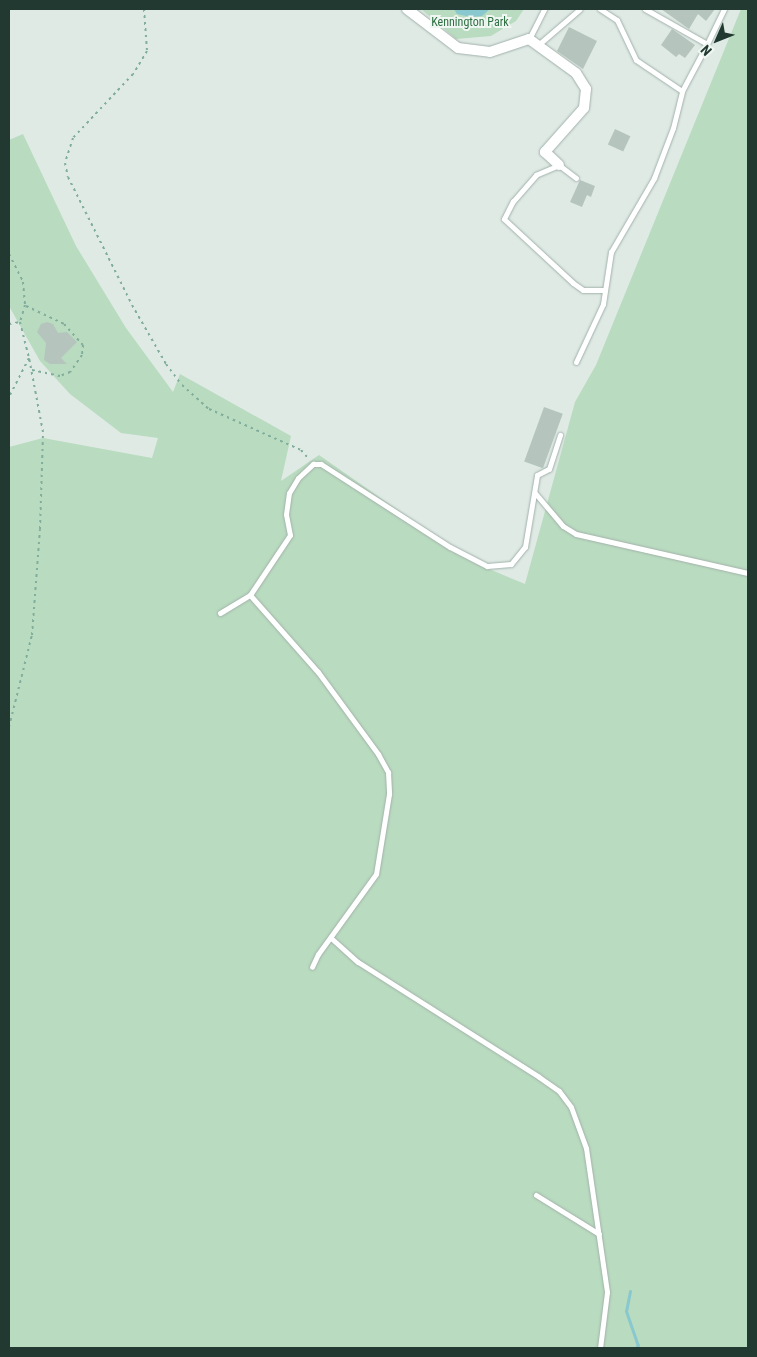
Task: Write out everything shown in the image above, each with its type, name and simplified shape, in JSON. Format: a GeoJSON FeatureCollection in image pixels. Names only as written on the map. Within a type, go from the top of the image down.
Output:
{"type":"FeatureCollection","features":[{"type":"Feature","properties":{"kind":"street"},"geometry":{"type":"LineString","coordinates":[[407,9],[458,48],[475,53],[490,52],[533,42],[576,74],[586,90],[587,99],[578,119],[545,152],[559,164]]}},
{"type":"Feature","properties":{"kind":"lane"},"geometry":{"type":"LineString","coordinates":[[533,42],[544,9]]}},
{"type":"Feature","properties":{"kind":"lane"},"geometry":{"type":"LineString","coordinates":[[533,42],[580,9]]}},
{"type":"Feature","properties":{"kind":"lane"},"geometry":{"type":"LineString","coordinates":[[600,9],[617,20],[636,60],[682,91]]}},
{"type":"Feature","properties":{"kind":"lane"},"geometry":{"type":"LineString","coordinates":[[645,9],[706,44]]}},
{"type":"Feature","properties":{"kind":"lane"},"geometry":{"type":"LineString","coordinates":[[576,362],[600,315],[611,252],[654,178],[673,128],[682,91],[724,9]]}},
{"type":"Feature","properties":{"kind":"lane"},"geometry":{"type":"LineString","coordinates":[[576,178],[559,164],[536,175],[513,201],[504,219],[573,284],[584,290],[604,290]]}},
{"type":"Feature","properties":{"kind":"lane"},"geometry":{"type":"LineString","coordinates":[[220,613],[250,594],[290,535],[286,514],[289,493],[298,478],[313,464],[320,464],[450,547],[487,566],[511,564],[525,547],[537,475],[549,469],[560,435]]}},
{"type":"Feature","properties":{"kind":"lane"},"geometry":{"type":"LineString","coordinates":[[535,493],[563,526],[576,534],[748,573]]}},
{"type":"Feature","properties":{"kind":"lane"},"geometry":{"type":"LineString","coordinates":[[250,594],[318,672],[378,754],[388,772],[389,794],[376,874],[318,954],[312,967]]}},
{"type":"Feature","properties":{"kind":"lane"},"geometry":{"type":"LineString","coordinates":[[331,938],[358,962],[559,1091],[571,1107],[586,1148],[607,1292],[600,1348]]}},
{"type":"Feature","properties":{"kind":"lane"},"geometry":{"type":"LineString","coordinates":[[536,1195],[599,1234]]}},
{"type":"Feature","properties":{"kind":"path"},"geometry":{"type":"LineString","coordinates":[[144,9],[147,51],[133,74],[73,138],[65,163],[68,178],[132,305],[166,364],[182,386],[209,409],[301,450],[313,464]]}},
{"type":"Feature","properties":{"kind":"path"},"geometry":{"type":"LineString","coordinates":[[9,254],[22,282],[25,306],[20,322],[43,432],[40,529],[32,635],[9,728]]}},
{"type":"Feature","properties":{"kind":"path"},"geometry":{"type":"LineString","coordinates":[[25,306],[64,324],[83,345],[82,355],[70,372],[60,376],[31,370]]}},
{"type":"Feature","properties":{"kind":"path"},"geometry":{"type":"LineString","coordinates":[[9,324],[20,322]]}},
{"type":"Feature","properties":{"kind":"path"},"geometry":{"type":"LineString","coordinates":[[9,398],[29,358]]}},
{"type":"Feature","properties":{"kind":"green space","name":"Kennington Park"},"geometry":{"type":"Polygon","coordinates":[[[421,9],[524,9],[516,21],[491,36],[456,39],[421,9]]]}},
{"type":"Feature","properties":{"kind":"green space"},"geometry":{"type":"Polygon","coordinates":[[[741,9],[748,9],[748,1348],[9,1348],[9,447],[43,438],[152,458],[158,438],[121,433],[70,394],[40,361],[9,306],[9,140],[23,134],[76,246],[126,328],[173,392],[180,374],[291,436],[281,481],[319,455],[472,562],[525,584],[575,402],[596,365],[741,9]]]}},
{"type":"Feature","properties":{"kind":"water"},"geometry":{"type":"Polygon","coordinates":[[[454,9],[490,9],[482,16],[471,17],[457,14],[454,9]]]}},
{"type":"Feature","properties":{"kind":"building"},"geometry":{"type":"Polygon","coordinates":[[[661,9],[715,9],[706,21],[698,14],[689,29],[661,9]]]}},
{"type":"Feature","properties":{"kind":"building"},"geometry":{"type":"Polygon","coordinates":[[[569,27],[597,41],[583,69],[557,51],[569,27]]]}},
{"type":"Feature","properties":{"kind":"building"},"geometry":{"type":"Polygon","coordinates":[[[672,29],[695,45],[685,58],[679,54],[676,57],[661,45],[672,29]]]}},
{"type":"Feature","properties":{"kind":"building"},"geometry":{"type":"Polygon","coordinates":[[[615,129],[630,136],[623,152],[608,144],[615,129]]]}},
{"type":"Feature","properties":{"kind":"building"},"geometry":{"type":"Polygon","coordinates":[[[580,180],[595,186],[591,197],[587,195],[582,207],[570,202],[580,180]]]}},
{"type":"Feature","properties":{"kind":"building"},"geometry":{"type":"Polygon","coordinates":[[[47,322],[53,324],[58,333],[67,332],[77,342],[61,358],[67,364],[50,364],[44,360],[46,343],[37,332],[41,324],[47,322]]]}},
{"type":"Feature","properties":{"kind":"building"},"geometry":{"type":"Polygon","coordinates":[[[544,407],[563,414],[543,468],[524,462],[544,407]]]}},
{"type":"Feature","properties":{"kind":"waterway"},"geometry":{"type":"LineString","coordinates":[[630,1291],[626,1311],[638,1345],[636,1348]]}}]}
